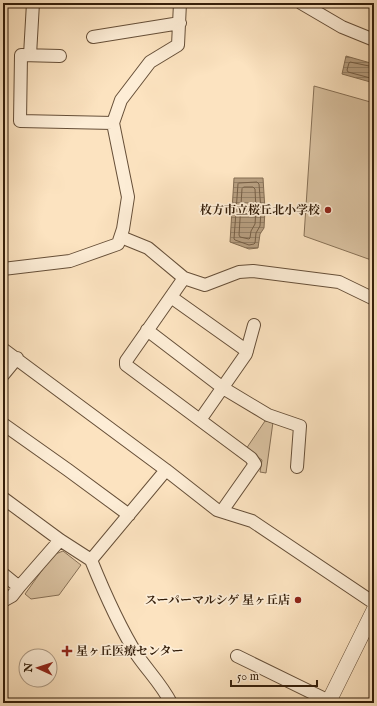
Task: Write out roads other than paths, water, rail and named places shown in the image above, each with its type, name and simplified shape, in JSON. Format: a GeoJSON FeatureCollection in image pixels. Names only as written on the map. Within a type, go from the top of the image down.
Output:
{"type":"FeatureCollection","features":[{"type":"Feature","properties":{"kind":"street"},"geometry":{"type":"LineString","coordinates":[[30,55],[33,3]]}},
{"type":"Feature","properties":{"kind":"street"},"geometry":{"type":"LineString","coordinates":[[3,269],[70,261],[118,244],[124,230],[128,197],[113,123],[121,100],[150,62],[178,44],[180,3]]}},
{"type":"Feature","properties":{"kind":"street"},"geometry":{"type":"LineString","coordinates":[[301,3],[342,27],[374,40]]}},
{"type":"Feature","properties":{"kind":"street"},"geometry":{"type":"LineString","coordinates":[[93,37],[180,23]]}},
{"type":"Feature","properties":{"kind":"street"},"geometry":{"type":"LineString","coordinates":[[60,56],[21,55],[20,121],[113,123]]}},
{"type":"Feature","properties":{"kind":"street"},"geometry":{"type":"LineString","coordinates":[[121,237],[148,248],[184,278],[205,285],[239,272],[253,271],[339,282],[374,299]]}},
{"type":"Feature","properties":{"kind":"street"},"geometry":{"type":"LineString","coordinates":[[184,278],[126,361],[126,365],[251,458],[255,464],[222,512]]}},
{"type":"Feature","properties":{"kind":"street"},"geometry":{"type":"LineString","coordinates":[[171,297],[247,351]]}},
{"type":"Feature","properties":{"kind":"street"},"geometry":{"type":"LineString","coordinates":[[200,420],[246,354],[254,325]]}},
{"type":"Feature","properties":{"kind":"street"},"geometry":{"type":"LineString","coordinates":[[147,330],[223,388],[268,415],[300,426],[297,467]]}},
{"type":"Feature","properties":{"kind":"street"},"geometry":{"type":"LineString","coordinates":[[3,349],[166,470],[216,510],[252,521],[374,603]]}},
{"type":"Feature","properties":{"kind":"street"},"geometry":{"type":"LineString","coordinates":[[3,374],[17,358]]}},
{"type":"Feature","properties":{"kind":"street"},"geometry":{"type":"LineString","coordinates":[[3,424],[128,515]]}},
{"type":"Feature","properties":{"kind":"street"},"geometry":{"type":"LineString","coordinates":[[91,560],[166,470]]}},
{"type":"Feature","properties":{"kind":"street"},"geometry":{"type":"LineString","coordinates":[[3,498],[60,540],[91,560],[129,642],[166,693],[171,703]]}},
{"type":"Feature","properties":{"kind":"street"},"geometry":{"type":"LineString","coordinates":[[3,601],[12,596],[60,540]]}},
{"type":"Feature","properties":{"kind":"street"},"geometry":{"type":"LineString","coordinates":[[3,574],[20,587]]}},
{"type":"Feature","properties":{"kind":"street"},"geometry":{"type":"LineString","coordinates":[[237,656],[329,702],[374,610]]}},
{"type":"Feature","properties":{"kind":"water"},"geometry":{"type":"Polygon","coordinates":[[[346,56],[374,64],[374,83],[342,74],[346,56]]]}},
{"type":"Feature","properties":{"kind":"water"},"geometry":{"type":"Polygon","coordinates":[[[234,178],[263,178],[265,210],[264,228],[260,234],[258,248],[249,249],[230,242],[234,178]]]}},
{"type":"Feature","properties":{"kind":"place","name":"枚方市立桜丘北小学校"},"geometry":{"type":"Point","coordinates":[328,210]}},
{"type":"Feature","properties":{"kind":"place","name":"スーパーマルシゲ 星ヶ丘店"},"geometry":{"type":"Point","coordinates":[298,600]}},
{"type":"Feature","properties":{"kind":"place","name":"星ヶ丘医療センター"},"geometry":{"type":"Point","coordinates":[67,651]}}]}
